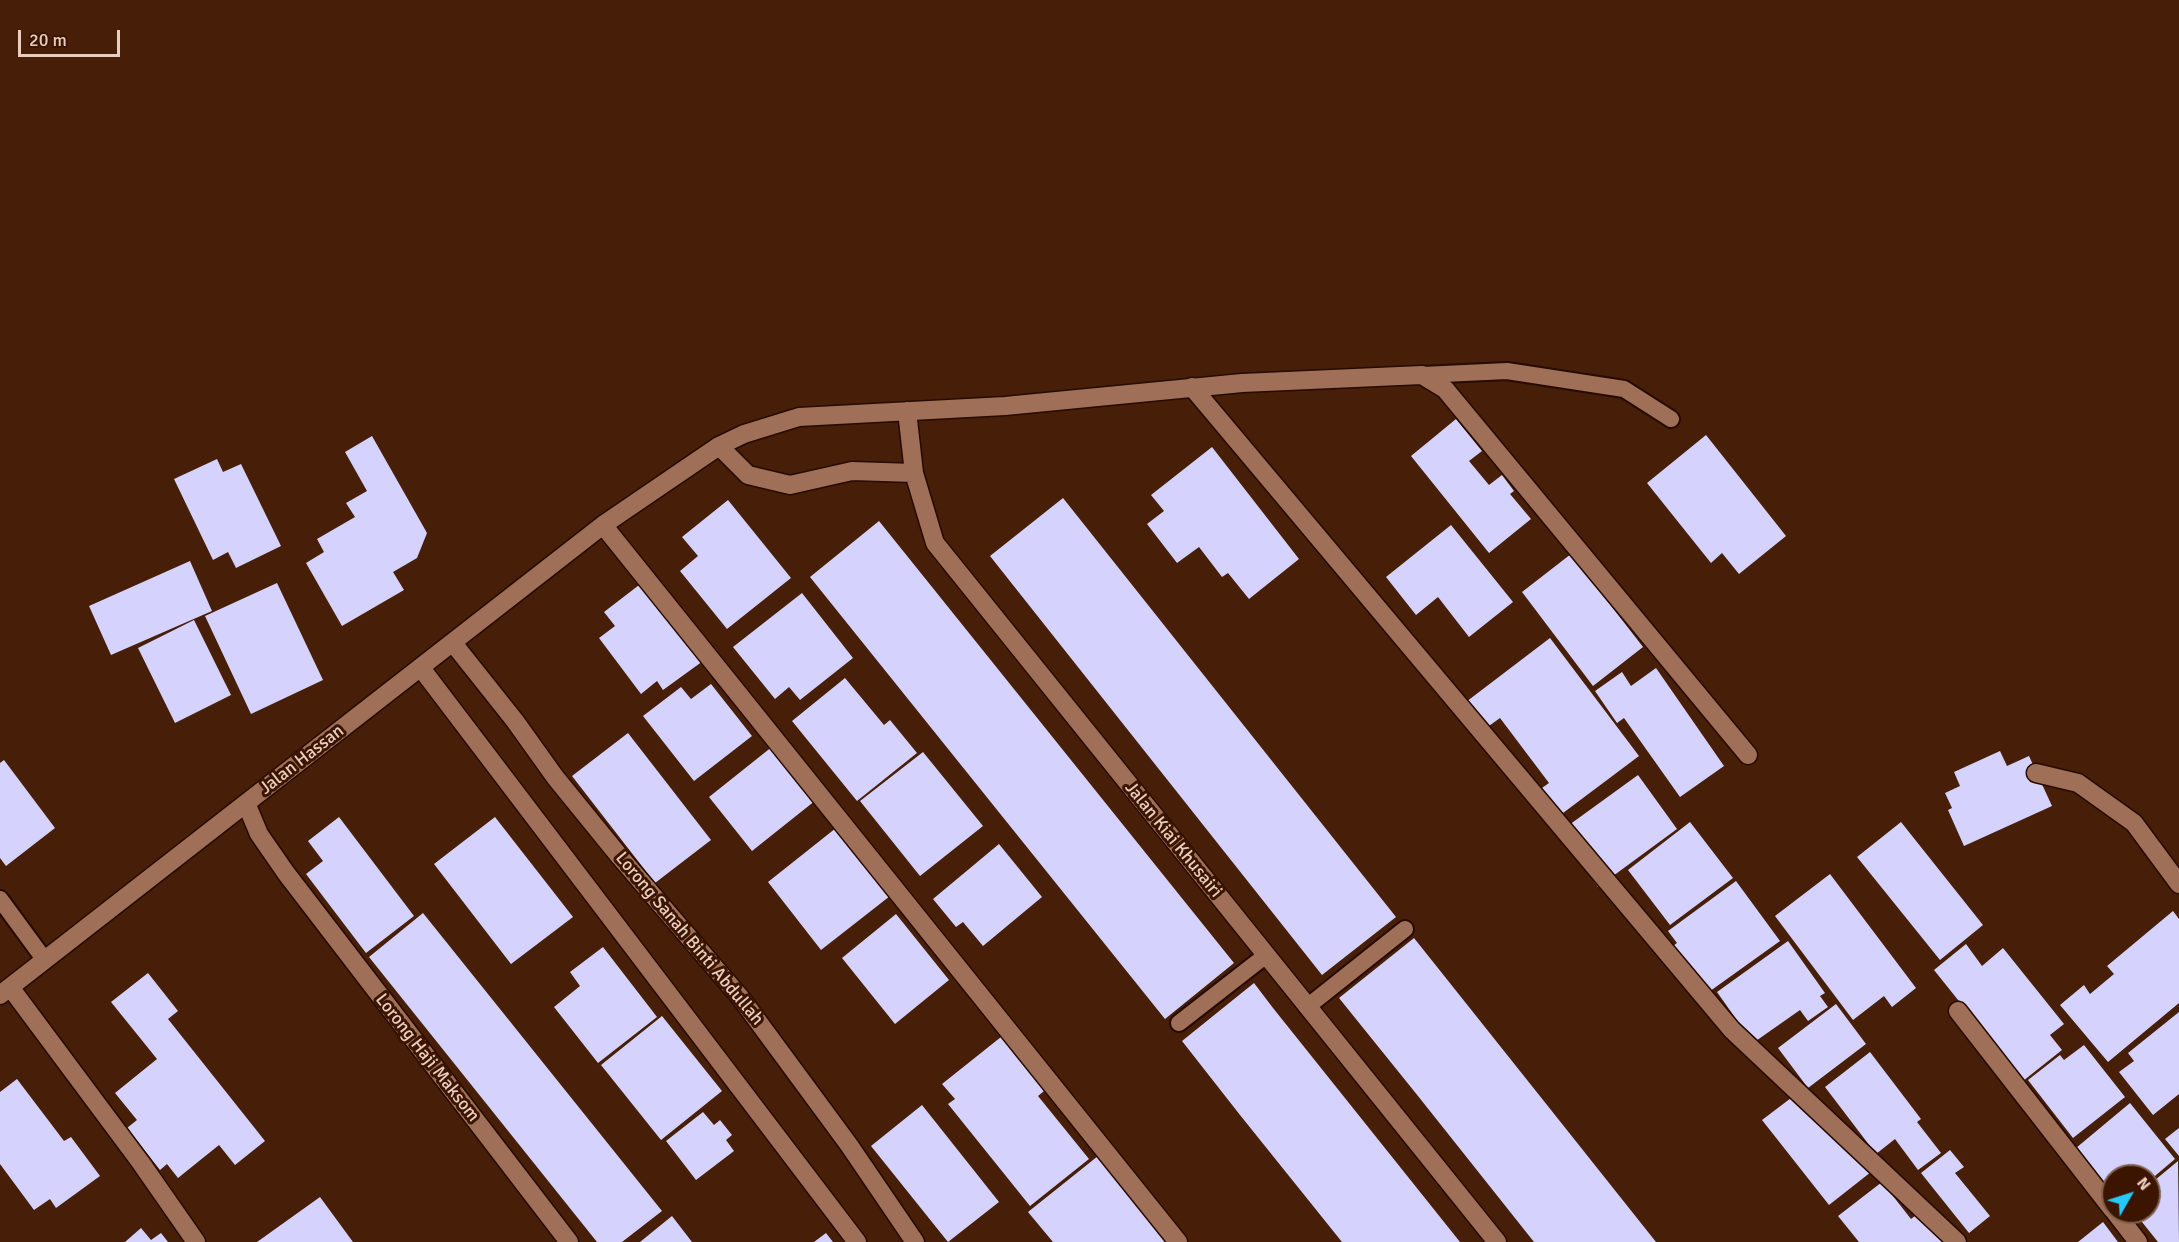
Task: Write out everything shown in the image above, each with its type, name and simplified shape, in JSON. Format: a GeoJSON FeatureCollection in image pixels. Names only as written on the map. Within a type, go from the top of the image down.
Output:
{"type":"FeatureCollection","features":[{"type":"Feature","properties":{"kind":"street","name":"Jalan Hassan"},"geometry":{"type":"LineString","coordinates":[[5,991],[603,525],[719,446],[744,434],[799,417],[1005,406],[1192,387],[1422,375]]}},
{"type":"Feature","properties":{"kind":"street"},"geometry":{"type":"LineString","coordinates":[[1422,375],[1445,389],[1748,755]]}},
{"type":"Feature","properties":{"kind":"street"},"geometry":{"type":"LineString","coordinates":[[1192,387],[1732,1030],[1957,1242]]}},
{"type":"Feature","properties":{"kind":"street","name":"Jalan Kiai Khusairi"},"geometry":{"type":"LineString","coordinates":[[907,411],[914,473],[935,543],[1497,1242]]}},
{"type":"Feature","properties":{"kind":"street"},"geometry":{"type":"LineString","coordinates":[[719,446],[748,475],[789,486],[852,471],[914,473]]}},
{"type":"Feature","properties":{"kind":"street"},"geometry":{"type":"LineString","coordinates":[[603,525],[1178,1242]]}},
{"type":"Feature","properties":{"kind":"street","name":"Lorong Sanah Binti Abdullah"},"geometry":{"type":"LineString","coordinates":[[453,643],[555,777],[740,997],[849,1145],[915,1242]]}},
{"type":"Feature","properties":{"kind":"street"},"geometry":{"type":"LineString","coordinates":[[421,668],[857,1242]]}},
{"type":"Feature","properties":{"kind":"street"},"geometry":{"type":"LineString","coordinates":[[2036,773],[2079,783],[2134,823],[2179,884]]}},
{"type":"Feature","properties":{"kind":"street","name":"Lorong Haji Maksom"},"geometry":{"type":"LineString","coordinates":[[246,803],[259,834],[286,873],[569,1242]]}},
{"type":"Feature","properties":{"kind":"street"},"geometry":{"type":"LineString","coordinates":[[5,991],[29,1015],[58,1050],[196,1242]]}},
{"type":"Feature","properties":{"kind":"street"},"geometry":{"type":"LineString","coordinates":[[1958,1011],[2101,1194]]}},
{"type":"Feature","properties":{"kind":"street"},"geometry":{"type":"LineString","coordinates":[[2124,1224],[2138,1242]]}},
{"type":"Feature","properties":{"kind":"lane"},"geometry":{"type":"LineString","coordinates":[[1422,375],[1507,371],[1624,389],[1671,419]]}},
{"type":"Feature","properties":{"kind":"lane"},"geometry":{"type":"LineString","coordinates":[[0,899],[44,959]]}},
{"type":"Feature","properties":{"kind":"lane"},"geometry":{"type":"LineString","coordinates":[[1307,1007],[1405,929]]}},
{"type":"Feature","properties":{"kind":"lane"},"geometry":{"type":"LineString","coordinates":[[1179,1023],[1265,956]]}},
{"type":"Feature","properties":{"kind":"building"},"geometry":{"type":"Polygon","coordinates":[[[1456,419],[1482,451],[1469,461],[1489,485],[1502,475],[1514,491],[1510,494],[1531,519],[1489,553],[1411,456],[1456,419]]]}},
{"type":"Feature","properties":{"kind":"building"},"geometry":{"type":"Polygon","coordinates":[[[1706,435],[1786,536],[1739,574],[1722,553],[1711,563],[1647,483],[1706,435]]]}},
{"type":"Feature","properties":{"kind":"building"},"geometry":{"type":"Polygon","coordinates":[[[372,436],[427,533],[417,558],[393,572],[404,590],[342,626],[306,563],[324,552],[317,539],[355,517],[346,503],[367,491],[345,452],[372,436]]]}},
{"type":"Feature","properties":{"kind":"building"},"geometry":{"type":"Polygon","coordinates":[[[1212,447],[1299,559],[1249,599],[1228,573],[1222,577],[1199,547],[1177,563],[1147,524],[1164,511],[1151,495],[1212,447]]]}},
{"type":"Feature","properties":{"kind":"building"},"geometry":{"type":"Polygon","coordinates":[[[217,459],[223,472],[241,464],[281,546],[236,568],[228,552],[213,560],[174,479],[217,459]]]}},
{"type":"Feature","properties":{"kind":"building"},"geometry":{"type":"Polygon","coordinates":[[[1063,498],[1396,917],[1322,975],[990,556],[1063,498]]]}},
{"type":"Feature","properties":{"kind":"building"},"geometry":{"type":"Polygon","coordinates":[[[728,500],[791,578],[727,629],[680,571],[698,556],[682,537],[728,500]]]}},
{"type":"Feature","properties":{"kind":"building"},"geometry":{"type":"Polygon","coordinates":[[[879,521],[1234,963],[1165,1019],[810,577],[879,521]]]}},
{"type":"Feature","properties":{"kind":"building"},"geometry":{"type":"Polygon","coordinates":[[[1451,525],[1513,602],[1469,637],[1438,597],[1416,615],[1386,577],[1451,525]]]}},
{"type":"Feature","properties":{"kind":"building"},"geometry":{"type":"Polygon","coordinates":[[[1571,554],[1643,647],[1593,686],[1522,592],[1571,554]]]}},
{"type":"Feature","properties":{"kind":"building"},"geometry":{"type":"Polygon","coordinates":[[[190,561],[212,611],[111,655],[89,606],[190,561]]]}},
{"type":"Feature","properties":{"kind":"building"},"geometry":{"type":"Polygon","coordinates":[[[643,582],[703,661],[663,690],[657,681],[641,694],[599,638],[615,626],[604,612],[643,582]]]}},
{"type":"Feature","properties":{"kind":"building"},"geometry":{"type":"Polygon","coordinates":[[[277,583],[323,680],[251,714],[205,616],[277,583]]]}},
{"type":"Feature","properties":{"kind":"building"},"geometry":{"type":"Polygon","coordinates":[[[802,593],[853,658],[800,700],[789,687],[775,699],[733,647],[802,593]]]}},
{"type":"Feature","properties":{"kind":"building"},"geometry":{"type":"Polygon","coordinates":[[[194,620],[231,695],[175,723],[138,648],[194,620]]]}},
{"type":"Feature","properties":{"kind":"building"},"geometry":{"type":"Polygon","coordinates":[[[1550,638],[1639,756],[1551,822],[1532,795],[1549,783],[1500,718],[1482,731],[1462,705],[1550,638]]]}},
{"type":"Feature","properties":{"kind":"building"},"geometry":{"type":"Polygon","coordinates":[[[1656,668],[1724,766],[1680,797],[1624,718],[1617,723],[1595,691],[1622,672],[1631,686],[1656,668]]]}},
{"type":"Feature","properties":{"kind":"building"},"geometry":{"type":"Polygon","coordinates":[[[845,678],[884,725],[890,720],[917,753],[857,801],[792,721],[845,678]]]}},
{"type":"Feature","properties":{"kind":"building"},"geometry":{"type":"Polygon","coordinates":[[[711,684],[752,736],[694,781],[643,716],[681,687],[691,699],[711,684]]]}},
{"type":"Feature","properties":{"kind":"building"},"geometry":{"type":"Polygon","coordinates":[[[628,733],[711,840],[655,883],[572,776],[628,733]]]}},
{"type":"Feature","properties":{"kind":"building"},"geometry":{"type":"Polygon","coordinates":[[[773,746],[816,800],[752,851],[709,797],[773,746]]]}},
{"type":"Feature","properties":{"kind":"building"},"geometry":{"type":"Polygon","coordinates":[[[2000,751],[2007,766],[2029,756],[2052,806],[1964,846],[1948,810],[1952,808],[1945,793],[1960,786],[1954,772],[2000,751]]]}},
{"type":"Feature","properties":{"kind":"building"},"geometry":{"type":"Polygon","coordinates":[[[923,752],[983,826],[920,876],[860,801],[923,752]]]}},
{"type":"Feature","properties":{"kind":"building"},"geometry":{"type":"Polygon","coordinates":[[[4,760],[55,828],[6,866],[0,858],[0,763],[4,760]]]}},
{"type":"Feature","properties":{"kind":"building"},"geometry":{"type":"Polygon","coordinates":[[[1638,775],[1677,829],[1598,887],[1558,833],[1638,775]]]}},
{"type":"Feature","properties":{"kind":"building"},"geometry":{"type":"Polygon","coordinates":[[[339,817],[414,916],[366,953],[306,874],[323,861],[308,841],[339,817]]]}},
{"type":"Feature","properties":{"kind":"building"},"geometry":{"type":"Polygon","coordinates":[[[495,817],[573,917],[511,964],[434,864],[495,817]]]}},
{"type":"Feature","properties":{"kind":"building"},"geometry":{"type":"Polygon","coordinates":[[[1690,822],[1733,878],[1670,925],[1628,870],[1690,822]]]}},
{"type":"Feature","properties":{"kind":"building"},"geometry":{"type":"Polygon","coordinates":[[[1901,822],[1983,925],[1940,960],[1857,857],[1901,822]]]}},
{"type":"Feature","properties":{"kind":"building"},"geometry":{"type":"Polygon","coordinates":[[[836,828],[890,896],[821,950],[768,882],[836,828]]]}},
{"type":"Feature","properties":{"kind":"building"},"geometry":{"type":"Polygon","coordinates":[[[999,844],[1042,897],[983,946],[963,922],[956,927],[933,899],[999,844]]]}},
{"type":"Feature","properties":{"kind":"building"},"geometry":{"type":"Polygon","coordinates":[[[1830,874],[1916,988],[1892,1007],[1884,996],[1853,1020],[1775,916],[1830,874]]]}},
{"type":"Feature","properties":{"kind":"building"},"geometry":{"type":"Polygon","coordinates":[[[1736,881],[1780,941],[1699,999],[1665,952],[1677,943],[1668,931],[1736,881]]]}},
{"type":"Feature","properties":{"kind":"building"},"geometry":{"type":"Polygon","coordinates":[[[2173,911],[2179,919],[2179,1003],[2108,1062],[2060,1005],[2084,985],[2090,994],[2114,974],[2107,966],[2173,911]]]}},
{"type":"Feature","properties":{"kind":"building"},"geometry":{"type":"Polygon","coordinates":[[[423,913],[662,1211],[622,1242],[597,1242],[369,957],[423,913]]]}},
{"type":"Feature","properties":{"kind":"building"},"geometry":{"type":"Polygon","coordinates":[[[896,914],[949,980],[895,1024],[842,958],[896,914]]]}},
{"type":"Feature","properties":{"kind":"building"},"geometry":{"type":"Polygon","coordinates":[[[1414,938],[1656,1242],[1534,1242],[1339,998],[1414,938]]]}},
{"type":"Feature","properties":{"kind":"building"},"geometry":{"type":"Polygon","coordinates":[[[1788,941],[1825,993],[1820,996],[1828,1007],[1808,1021],[1800,1010],[1753,1043],[1717,992],[1788,941]]]}},
{"type":"Feature","properties":{"kind":"building"},"geometry":{"type":"Polygon","coordinates":[[[1966,944],[1982,966],[2003,948],[2064,1024],[2050,1035],[2062,1050],[2023,1081],[1934,970],[1966,944]]]}},
{"type":"Feature","properties":{"kind":"building"},"geometry":{"type":"Polygon","coordinates":[[[603,947],[657,1017],[598,1063],[554,1007],[580,986],[570,972],[603,947]]]}},
{"type":"Feature","properties":{"kind":"building"},"geometry":{"type":"Polygon","coordinates":[[[148,973],[178,1011],[168,1019],[265,1141],[235,1165],[219,1145],[178,1178],[167,1164],[160,1170],[127,1128],[137,1120],[115,1093],[157,1059],[111,1002],[148,973]]]}},
{"type":"Feature","properties":{"kind":"building"},"geometry":{"type":"Polygon","coordinates":[[[1254,983],[1460,1242],[1342,1242],[1240,1115],[1182,1041],[1254,983]]]}},
{"type":"Feature","properties":{"kind":"building"},"geometry":{"type":"Polygon","coordinates":[[[1836,1004],[1866,1044],[1808,1088],[1778,1048],[1836,1004]]]}},
{"type":"Feature","properties":{"kind":"building"},"geometry":{"type":"Polygon","coordinates":[[[2179,1012],[2179,1094],[2153,1115],[2119,1072],[2134,1061],[2128,1053],[2179,1012]]]}},
{"type":"Feature","properties":{"kind":"building"},"geometry":{"type":"Polygon","coordinates":[[[662,1016],[722,1091],[661,1140],[601,1065],[662,1016]]]}},
{"type":"Feature","properties":{"kind":"building"},"geometry":{"type":"Polygon","coordinates":[[[1006,1033],[1049,1087],[1038,1096],[1089,1159],[1030,1206],[948,1104],[955,1099],[942,1084],[1006,1033]]]}},
{"type":"Feature","properties":{"kind":"building"},"geometry":{"type":"Polygon","coordinates":[[[2084,1045],[2125,1097],[2073,1138],[2028,1080],[2060,1055],[2064,1060],[2084,1045]]]}},
{"type":"Feature","properties":{"kind":"building"},"geometry":{"type":"Polygon","coordinates":[[[1870,1052],[1921,1119],[1917,1122],[1941,1153],[1918,1170],[1895,1139],[1876,1154],[1825,1087],[1870,1052]]]}},
{"type":"Feature","properties":{"kind":"building"},"geometry":{"type":"Polygon","coordinates":[[[17,1079],[64,1141],[71,1137],[100,1176],[56,1208],[50,1199],[34,1210],[0,1164],[0,1092],[17,1079]]]}},
{"type":"Feature","properties":{"kind":"building"},"geometry":{"type":"Polygon","coordinates":[[[1795,1095],[1871,1172],[1829,1205],[1762,1120],[1795,1095]]]}},
{"type":"Feature","properties":{"kind":"building"},"geometry":{"type":"Polygon","coordinates":[[[2130,1103],[2175,1159],[2161,1171],[2161,1164],[2101,1164],[2101,1178],[2076,1148],[2130,1103]]]}},
{"type":"Feature","properties":{"kind":"building"},"geometry":{"type":"Polygon","coordinates":[[[922,1105],[999,1202],[948,1242],[871,1146],[922,1105]]]}},
{"type":"Feature","properties":{"kind":"building"},"geometry":{"type":"Polygon","coordinates":[[[703,1112],[714,1125],[720,1120],[732,1135],[726,1140],[734,1151],[696,1180],[666,1141],[703,1112]]]}},
{"type":"Feature","properties":{"kind":"building"},"geometry":{"type":"Polygon","coordinates":[[[2179,1128],[2179,1156],[2165,1139],[2179,1128]]]}},
{"type":"Feature","properties":{"kind":"building"},"geometry":{"type":"Polygon","coordinates":[[[1950,1150],[1964,1167],[1955,1173],[1990,1216],[1969,1233],[1921,1173],[1950,1150]]]}},
{"type":"Feature","properties":{"kind":"building"},"geometry":{"type":"Polygon","coordinates":[[[1103,1152],[1176,1242],[1053,1242],[1028,1212],[1103,1152]]]}},
{"type":"Feature","properties":{"kind":"building"},"geometry":{"type":"Polygon","coordinates":[[[2178,1161],[2179,1242],[2158,1242],[2144,1224],[2161,1224],[2161,1175],[2178,1161]]]}},
{"type":"Feature","properties":{"kind":"building"},"geometry":{"type":"Polygon","coordinates":[[[1882,1182],[1911,1219],[1920,1212],[1943,1242],[1859,1242],[1838,1216],[1882,1182]]]}},
{"type":"Feature","properties":{"kind":"building"},"geometry":{"type":"Polygon","coordinates":[[[320,1197],[353,1242],[257,1242],[320,1197]]]}},
{"type":"Feature","properties":{"kind":"building"},"geometry":{"type":"Polygon","coordinates":[[[672,1216],[692,1242],[640,1242],[672,1216]]]}},
{"type":"Feature","properties":{"kind":"building"},"geometry":{"type":"Polygon","coordinates":[[[2101,1224],[2104,1224],[2118,1242],[2078,1242],[2101,1224]]]}},
{"type":"Feature","properties":{"kind":"building"},"geometry":{"type":"Polygon","coordinates":[[[141,1228],[151,1240],[161,1233],[168,1242],[125,1242],[141,1228]]]}},
{"type":"Feature","properties":{"kind":"building"},"geometry":{"type":"Polygon","coordinates":[[[826,1233],[833,1242],[814,1242],[826,1233]]]}}]}
